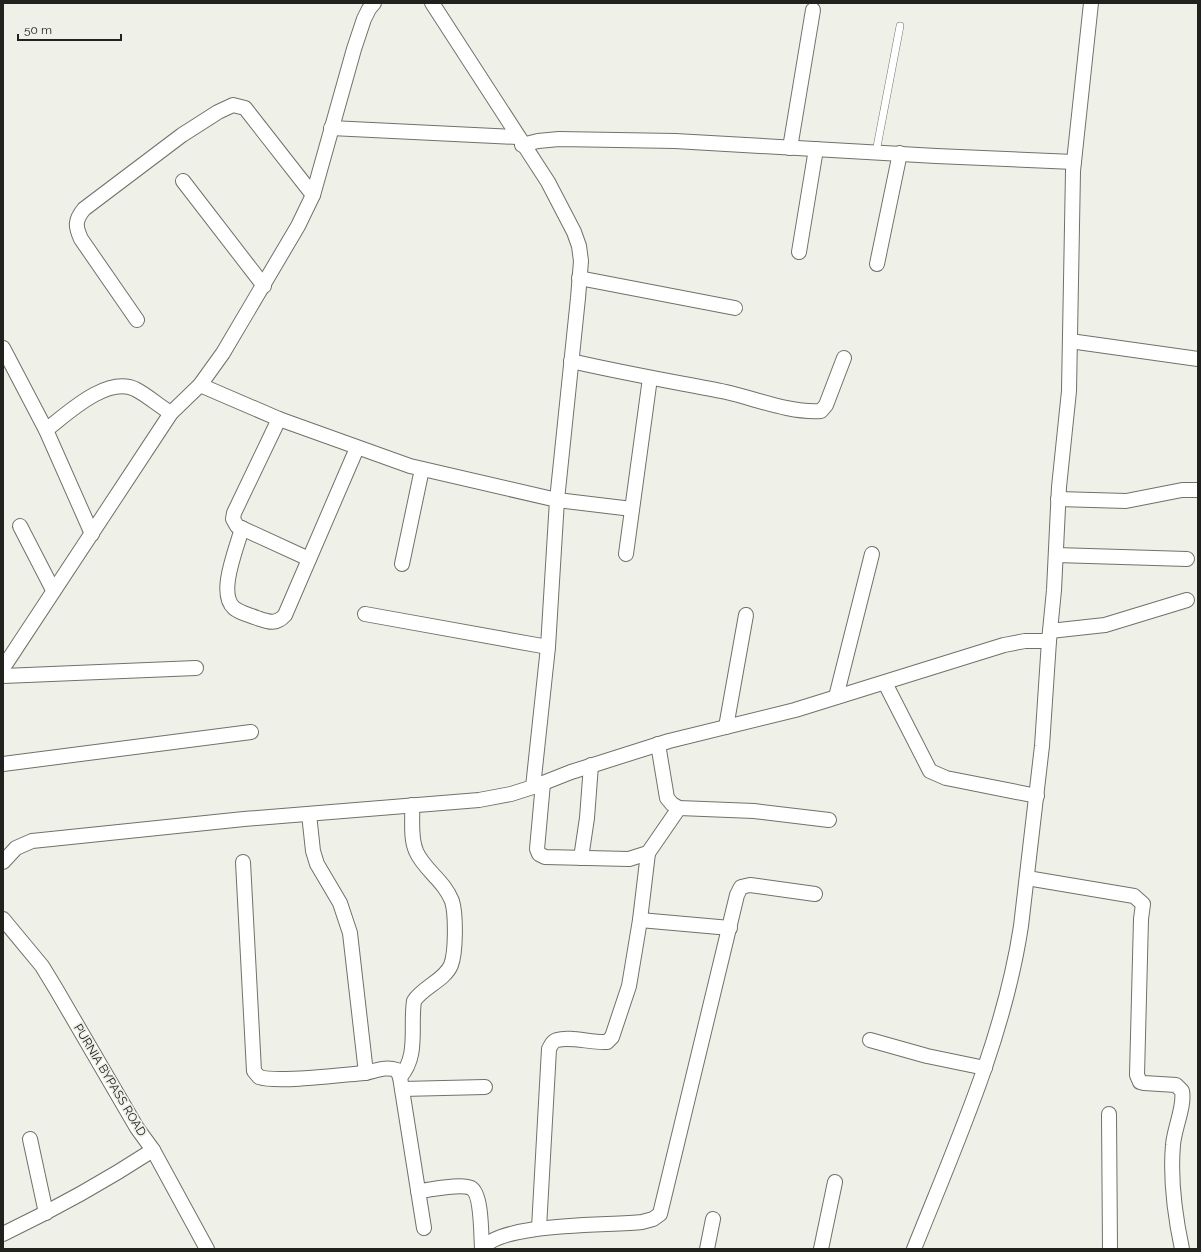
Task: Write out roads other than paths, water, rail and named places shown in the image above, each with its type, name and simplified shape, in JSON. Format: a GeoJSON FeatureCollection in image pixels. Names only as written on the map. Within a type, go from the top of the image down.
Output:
{"type":"FeatureCollection","features":[{"type":"Feature","properties":{"kind":"street"},"geometry":{"type":"LineString","coordinates":[[3,668],[171,413],[200,385],[223,353],[264,286],[298,226],[313,195],[331,128],[364,19],[374,3]]}},
{"type":"Feature","properties":{"kind":"street"},"geometry":{"type":"LineString","coordinates":[[432,3],[520,141],[548,182],[574,232],[579,246],[580,278],[557,500],[538,785],[537,849],[539,854],[544,857],[629,859],[648,853]]}},
{"type":"Feature","properties":{"kind":"street"},"geometry":{"type":"LineString","coordinates":[[914,1249],[985,1068],[1000,1019],[1018,948],[1037,796],[1056,555],[1058,499],[1069,391],[1074,162],[1091,3]]}},
{"type":"Feature","properties":{"kind":"street"},"geometry":{"type":"LineString","coordinates":[[790,148],[813,10]]}},
{"type":"Feature","properties":{"kind":"street"},"geometry":{"type":"LineString","coordinates":[[137,320],[76,229],[77,218],[84,209],[182,135],[218,112],[233,105],[245,108],[313,195]]}},
{"type":"Feature","properties":{"kind":"street"},"geometry":{"type":"LineString","coordinates":[[331,128],[520,141],[559,139],[674,141],[1074,162]]}},
{"type":"Feature","properties":{"kind":"street"},"geometry":{"type":"LineString","coordinates":[[799,252],[816,149]]}},
{"type":"Feature","properties":{"kind":"street"},"geometry":{"type":"LineString","coordinates":[[877,264],[900,154]]}},
{"type":"Feature","properties":{"kind":"street"},"geometry":{"type":"LineString","coordinates":[[184,181],[264,286]]}},
{"type":"Feature","properties":{"kind":"street"},"geometry":{"type":"LineString","coordinates":[[580,278],[735,308]]}},
{"type":"Feature","properties":{"kind":"street"},"geometry":{"type":"LineString","coordinates":[[1070,341],[1198,359]]}},
{"type":"Feature","properties":{"kind":"street"},"geometry":{"type":"LineString","coordinates":[[3,348],[46,430],[92,534]]}},
{"type":"Feature","properties":{"kind":"street"},"geometry":{"type":"LineString","coordinates":[[571,362],[727,393],[799,411],[821,411],[826,405],[844,358]]}},
{"type":"Feature","properties":{"kind":"street"},"geometry":{"type":"LineString","coordinates":[[626,554],[650,378]]}},
{"type":"Feature","properties":{"kind":"street"},"geometry":{"type":"LineString","coordinates":[[200,385],[279,419],[357,448],[422,469],[557,500],[632,509]]}},
{"type":"Feature","properties":{"kind":"street"},"geometry":{"type":"LineString","coordinates":[[46,430],[97,392],[115,387],[134,388],[171,413]]}},
{"type":"Feature","properties":{"kind":"street"},"geometry":{"type":"LineString","coordinates":[[279,419],[234,513],[233,518],[237,526],[309,559]]}},
{"type":"Feature","properties":{"kind":"street"},"geometry":{"type":"LineString","coordinates":[[242,528],[226,587],[227,598],[234,608],[244,613],[271,622],[279,621],[285,615],[357,448]]}},
{"type":"Feature","properties":{"kind":"street"},"geometry":{"type":"LineString","coordinates":[[402,564],[422,469]]}},
{"type":"Feature","properties":{"kind":"street"},"geometry":{"type":"LineString","coordinates":[[1058,499],[1126,501],[1182,490],[1198,490]]}},
{"type":"Feature","properties":{"kind":"street"},"geometry":{"type":"LineString","coordinates":[[20,526],[53,590]]}},
{"type":"Feature","properties":{"kind":"street"},"geometry":{"type":"LineString","coordinates":[[836,697],[872,554]]}},
{"type":"Feature","properties":{"kind":"street"},"geometry":{"type":"LineString","coordinates":[[1056,555],[1187,558]]}},
{"type":"Feature","properties":{"kind":"street"},"geometry":{"type":"LineString","coordinates":[[3,862],[16,848],[32,841],[308,814],[479,800],[511,794],[591,765],[658,744],[795,710],[1004,645],[1105,625],[1187,600]]}},
{"type":"Feature","properties":{"kind":"street"},"geometry":{"type":"LineString","coordinates":[[365,614],[548,647]]}},
{"type":"Feature","properties":{"kind":"street"},"geometry":{"type":"LineString","coordinates":[[726,727],[746,615]]}},
{"type":"Feature","properties":{"kind":"street"},"geometry":{"type":"LineString","coordinates":[[3,668],[196,668]]}},
{"type":"Feature","properties":{"kind":"street"},"geometry":{"type":"LineString","coordinates":[[885,683],[930,771],[946,778],[1037,796]]}},
{"type":"Feature","properties":{"kind":"street"},"geometry":{"type":"LineString","coordinates":[[3,764],[251,732]]}},
{"type":"Feature","properties":{"kind":"street"},"geometry":{"type":"LineString","coordinates":[[658,744],[667,798],[672,804],[679,808],[754,811],[829,820]]}},
{"type":"Feature","properties":{"kind":"street"},"geometry":{"type":"LineString","coordinates":[[581,858],[587,818],[591,765]]}},
{"type":"Feature","properties":{"kind":"street"},"geometry":{"type":"LineString","coordinates":[[401,1083],[411,1057],[414,1001],[419,994],[444,974],[450,966],[453,954],[452,900],[416,853],[413,839],[412,805]]}},
{"type":"Feature","properties":{"kind":"street"},"geometry":{"type":"LineString","coordinates":[[539,1228],[549,1049],[552,1043],[558,1040],[597,1043],[607,1042],[612,1036],[629,986],[640,920],[648,853],[679,808]]}},
{"type":"Feature","properties":{"kind":"street"},"geometry":{"type":"LineString","coordinates":[[308,814],[313,851],[318,864],[346,916],[350,934],[366,1072]]}},
{"type":"Feature","properties":{"kind":"street"},"geometry":{"type":"LineString","coordinates":[[243,862],[254,1072],[259,1077],[275,1079],[366,1072],[389,1067],[397,1070],[401,1083],[424,1228]]}},
{"type":"Feature","properties":{"kind":"street"},"geometry":{"type":"LineString","coordinates":[[1027,878],[1134,896],[1143,904],[1140,924],[1137,1075],[1140,1082],[1144,1084],[1176,1085],[1182,1091],[1172,1153],[1176,1217],[1182,1249]]}},
{"type":"Feature","properties":{"kind":"street"},"geometry":{"type":"LineString","coordinates":[[482,1248],[495,1238],[539,1228],[629,1224],[653,1219],[660,1214],[737,895],[741,887],[745,885],[815,894]]}},
{"type":"Feature","properties":{"kind":"street","name":"PURNIA BYPASS ROAD"},"geometry":{"type":"LineString","coordinates":[[3,919],[42,966],[136,1128],[153,1150],[207,1249]]}},
{"type":"Feature","properties":{"kind":"street"},"geometry":{"type":"LineString","coordinates":[[640,920],[730,928]]}},
{"type":"Feature","properties":{"kind":"street"},"geometry":{"type":"LineString","coordinates":[[870,1040],[927,1056],[985,1068]]}},
{"type":"Feature","properties":{"kind":"street"},"geometry":{"type":"LineString","coordinates":[[401,1083],[485,1088]]}},
{"type":"Feature","properties":{"kind":"street"},"geometry":{"type":"LineString","coordinates":[[1109,1114],[1110,1249]]}},
{"type":"Feature","properties":{"kind":"street"},"geometry":{"type":"LineString","coordinates":[[30,1139],[46,1213]]}},
{"type":"Feature","properties":{"kind":"street"},"geometry":{"type":"LineString","coordinates":[[3,1234],[106,1181],[153,1150]]}},
{"type":"Feature","properties":{"kind":"street"},"geometry":{"type":"LineString","coordinates":[[822,1249],[835,1182]]}},
{"type":"Feature","properties":{"kind":"street"},"geometry":{"type":"LineString","coordinates":[[418,1191],[458,1186],[470,1187],[475,1191],[478,1199],[482,1248]]}},
{"type":"Feature","properties":{"kind":"street"},"geometry":{"type":"LineString","coordinates":[[708,1249],[713,1220]]}},
{"type":"Feature","properties":{"kind":"lane"},"geometry":{"type":"LineString","coordinates":[[876,152],[900,26]]}}]}
